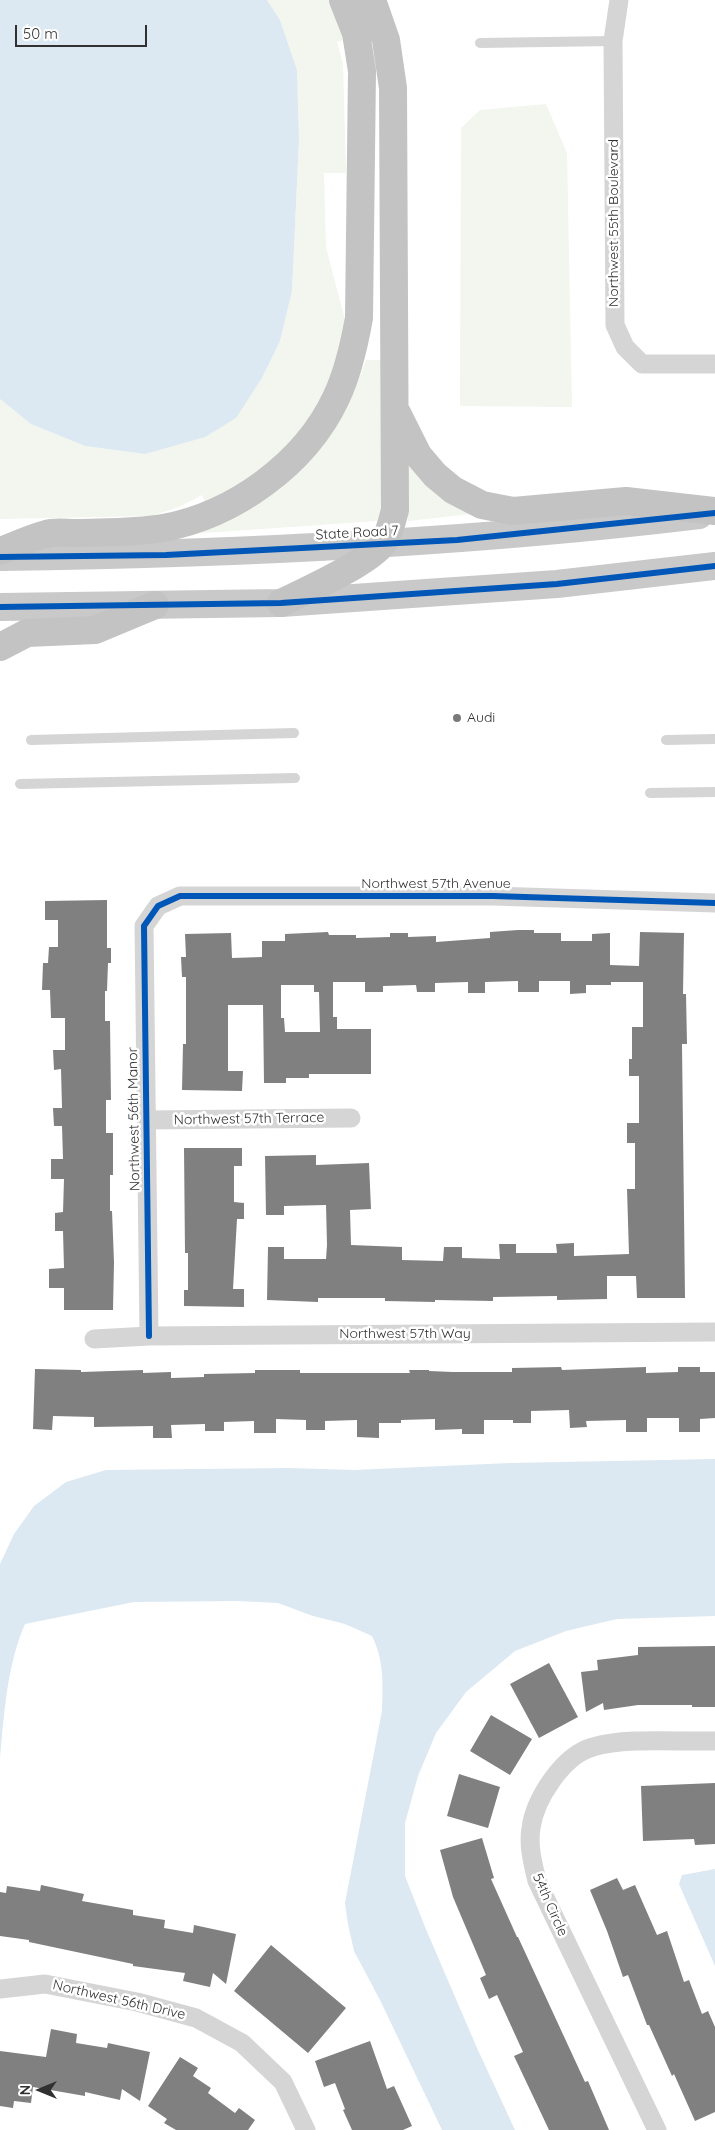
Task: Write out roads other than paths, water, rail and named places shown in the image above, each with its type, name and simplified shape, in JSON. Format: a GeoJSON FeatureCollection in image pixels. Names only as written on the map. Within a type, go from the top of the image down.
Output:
{"type":"FeatureCollection","features":[{"type":"Feature","properties":{"kind":"highway"},"geometry":{"type":"LineString","coordinates":[[0,551],[47,533],[144,531],[164,528],[206,515],[252,491],[281,469],[301,449],[325,418],[343,382],[351,359],[360,305],[362,70],[356,33],[343,0]]}},
{"type":"Feature","properties":{"kind":"highway"},"geometry":{"type":"LineString","coordinates":[[281,603],[360,561],[383,544],[390,529],[395,510],[393,88],[386,40],[372,0]]}},
{"type":"Feature","properties":{"kind":"highway"},"geometry":{"type":"LineString","coordinates":[[394,404],[409,439],[426,466],[453,490],[482,505],[514,511],[626,501],[715,512]]}},
{"type":"Feature","properties":{"kind":"highway"},"geometry":{"type":"LineString","coordinates":[[0,647],[26,633],[95,630],[155,605]]}},
{"type":"Feature","properties":{"kind":"main road","name":"State Road 7"},"geometry":{"type":"LineString","coordinates":[[0,557],[166,554],[383,544],[532,533],[715,512]]}},
{"type":"Feature","properties":{"kind":"main road"},"geometry":{"type":"LineString","coordinates":[[0,607],[281,603],[557,584],[715,566]]}},
{"type":"Feature","properties":{"kind":"street","name":"Northwest 55th Boulevard"},"geometry":{"type":"LineString","coordinates":[[619,0],[613,40],[615,325],[625,347],[642,364],[715,364]]}},
{"type":"Feature","properties":{"kind":"street","name":"Northwest 57th Avenue"},"geometry":{"type":"LineString","coordinates":[[158,906],[180,896],[493,896],[715,903]]}},
{"type":"Feature","properties":{"kind":"street","name":"Northwest 56th Manor"},"geometry":{"type":"LineString","coordinates":[[149,1336],[144,926],[158,906]]}},
{"type":"Feature","properties":{"kind":"street","name":"Northwest 57th Terrace"},"geometry":{"type":"LineString","coordinates":[[146,1120],[351,1118]]}},
{"type":"Feature","properties":{"kind":"street","name":"Northwest 57th Way"},"geometry":{"type":"LineString","coordinates":[[94,1339],[149,1336],[715,1332]]}},
{"type":"Feature","properties":{"kind":"street","name":"54th Circle"},"geometry":{"type":"LineString","coordinates":[[657,2130],[537,1881],[530,1854],[530,1829],[537,1806],[551,1781],[571,1758],[592,1747],[619,1742],[715,1741]]}},
{"type":"Feature","properties":{"kind":"street","name":"Northwest 56th Drive"},"geometry":{"type":"LineString","coordinates":[[0,1989],[44,1984],[137,2002],[196,2018],[242,2043],[282,2082],[306,2130]]}},
{"type":"Feature","properties":{"kind":"lane"},"geometry":{"type":"LineString","coordinates":[[480,43],[613,40]]}},
{"type":"Feature","properties":{"kind":"lane"},"geometry":{"type":"LineString","coordinates":[[31,740],[294,733]]}},
{"type":"Feature","properties":{"kind":"lane"},"geometry":{"type":"LineString","coordinates":[[666,740],[715,739]]}},
{"type":"Feature","properties":{"kind":"lane"},"geometry":{"type":"LineString","coordinates":[[20,784],[295,778]]}},
{"type":"Feature","properties":{"kind":"lane"},"geometry":{"type":"LineString","coordinates":[[650,793],[715,792]]}},
{"type":"Feature","properties":{"kind":"place","name":"Audi"},"geometry":{"type":"Point","coordinates":[457,718]}}]}
